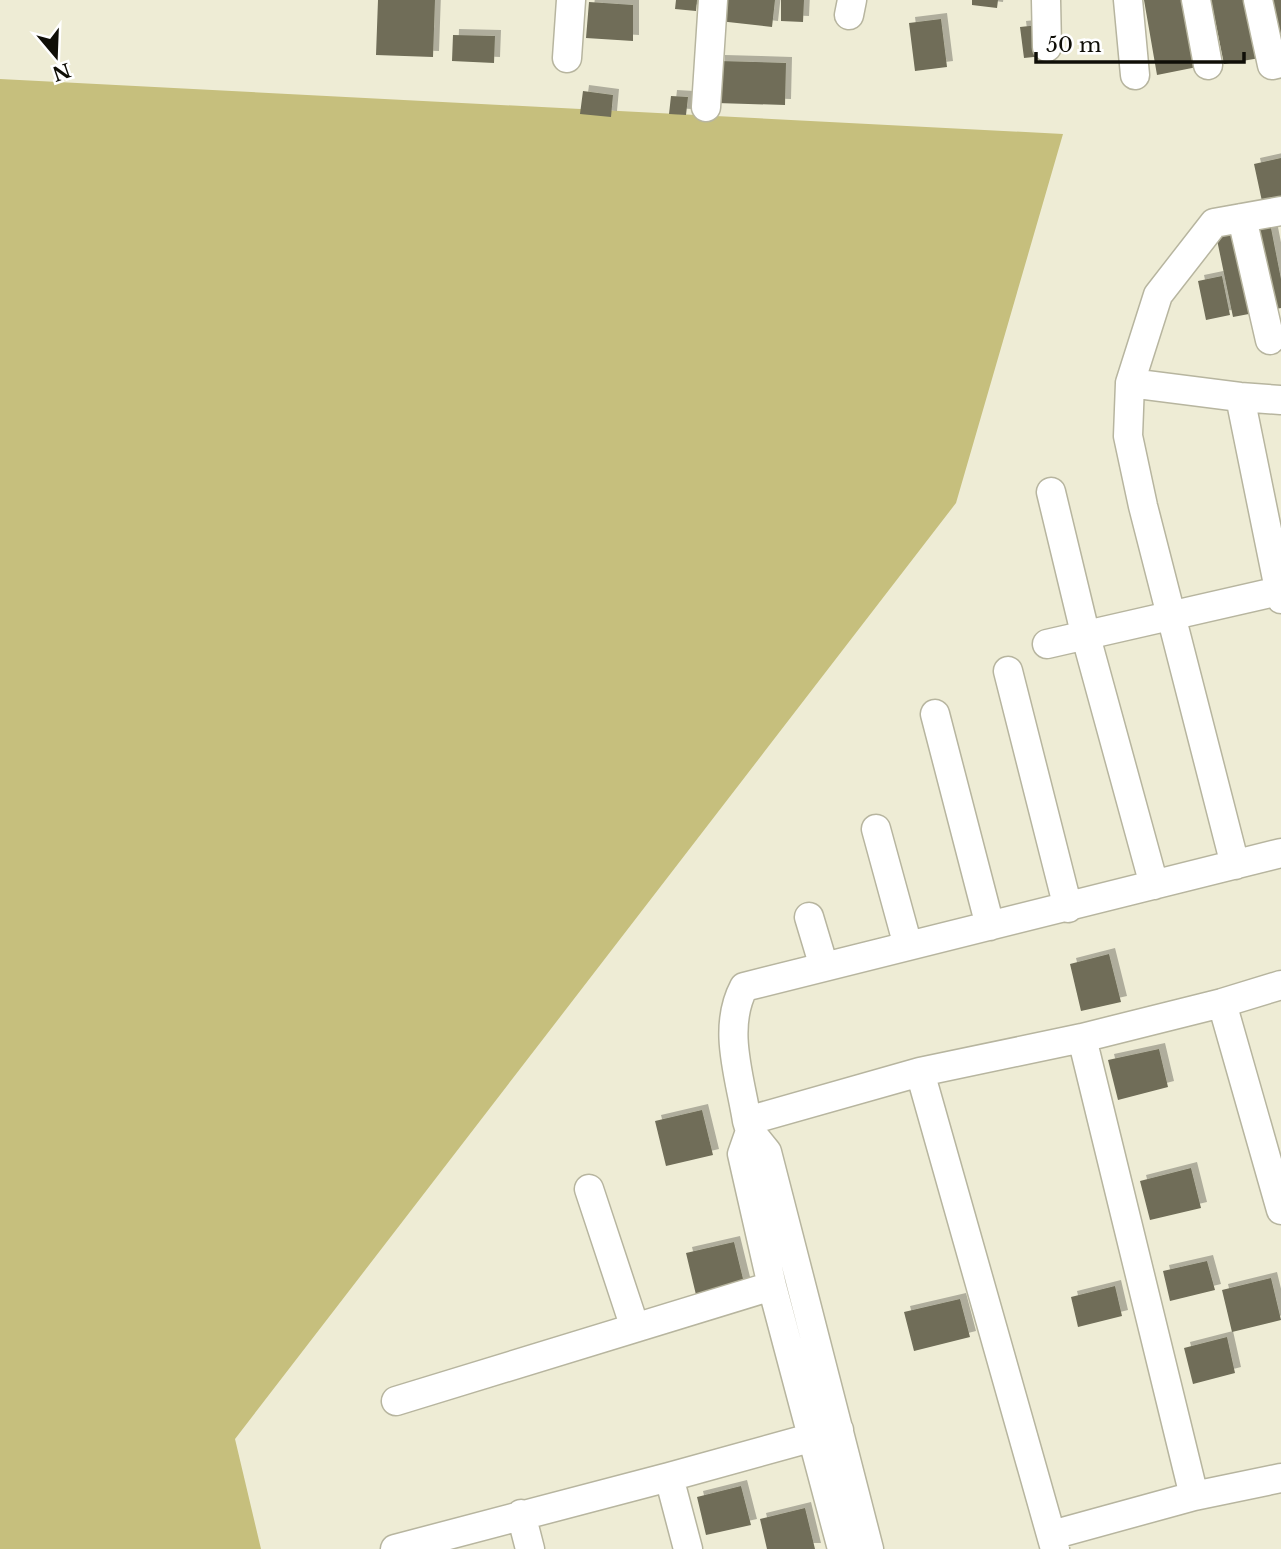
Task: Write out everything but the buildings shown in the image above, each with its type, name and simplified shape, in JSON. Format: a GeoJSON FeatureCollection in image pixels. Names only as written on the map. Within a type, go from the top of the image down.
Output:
{"type":"FeatureCollection","features":[{"type":"Feature","properties":{"kind":"street"},"geometry":{"type":"LineString","coordinates":[[567,58],[570,0]]}},
{"type":"Feature","properties":{"kind":"street"},"geometry":{"type":"LineString","coordinates":[[706,107],[713,0]]}},
{"type":"Feature","properties":{"kind":"street"},"geometry":{"type":"LineString","coordinates":[[1046,0],[1047,47]]}},
{"type":"Feature","properties":{"kind":"street"},"geometry":{"type":"LineString","coordinates":[[1128,0],[1135,75]]}},
{"type":"Feature","properties":{"kind":"street"},"geometry":{"type":"LineString","coordinates":[[1196,0],[1208,65]]}},
{"type":"Feature","properties":{"kind":"street"},"geometry":{"type":"LineString","coordinates":[[1258,0],[1272,65],[1281,63]]}},
{"type":"Feature","properties":{"kind":"street"},"geometry":{"type":"LineString","coordinates":[[1234,865],[1143,506],[1128,436],[1130,383],[1158,295],[1214,223],[1281,211]]}},
{"type":"Feature","properties":{"kind":"street"},"geometry":{"type":"LineString","coordinates":[[1242,218],[1270,340]]}},
{"type":"Feature","properties":{"kind":"street"},"geometry":{"type":"LineString","coordinates":[[1130,383],[1281,400]]}},
{"type":"Feature","properties":{"kind":"street"},"geometry":{"type":"LineString","coordinates":[[1047,644],[1280,595],[1240,397]]}},
{"type":"Feature","properties":{"kind":"street"},"geometry":{"type":"LineString","coordinates":[[1051,492],[1085,634],[1154,885]]}},
{"type":"Feature","properties":{"kind":"street"},"geometry":{"type":"LineString","coordinates":[[1008,671],[1068,908]]}},
{"type":"Feature","properties":{"kind":"street"},"geometry":{"type":"LineString","coordinates":[[935,714],[990,926]]}},
{"type":"Feature","properties":{"kind":"street"},"geometry":{"type":"LineString","coordinates":[[876,830],[908,946]]}},
{"type":"Feature","properties":{"kind":"street"},"geometry":{"type":"LineString","coordinates":[[869,1549],[772,1286],[742,1154],[748,1126],[733,1035],[735,1003],[744,986],[1068,908],[1281,853]]}},
{"type":"Feature","properties":{"kind":"street"},"geometry":{"type":"LineString","coordinates":[[810,917],[824,967]]}},
{"type":"Feature","properties":{"kind":"street"},"geometry":{"type":"LineString","coordinates":[[748,1126],[920,1072],[1082,1038],[1223,1003],[1281,985]]}},
{"type":"Feature","properties":{"kind":"street"},"geometry":{"type":"LineString","coordinates":[[1223,1003],[1281,1210]]}},
{"type":"Feature","properties":{"kind":"street"},"geometry":{"type":"LineString","coordinates":[[1082,1038],[1194,1496]]}},
{"type":"Feature","properties":{"kind":"street"},"geometry":{"type":"LineString","coordinates":[[920,1072],[1054,1542],[1194,1496],[1281,1478]]}},
{"type":"Feature","properties":{"kind":"street"},"geometry":{"type":"LineString","coordinates":[[748,1126],[767,1152],[826,1434],[842,1549]]}},
{"type":"Feature","properties":{"kind":"street"},"geometry":{"type":"LineString","coordinates":[[589,1189],[635,1328]]}},
{"type":"Feature","properties":{"kind":"street"},"geometry":{"type":"LineString","coordinates":[[396,1401],[772,1286]]}},
{"type":"Feature","properties":{"kind":"street"},"geometry":{"type":"LineString","coordinates":[[395,1549],[826,1434]]}},
{"type":"Feature","properties":{"kind":"street"},"geometry":{"type":"LineString","coordinates":[[669,1478],[688,1549]]}},
{"type":"Feature","properties":{"kind":"street"},"geometry":{"type":"LineString","coordinates":[[522,1514],[530,1549]]}},
{"type":"Feature","properties":{"kind":"shaded area"},"geometry":{"type":"Polygon","coordinates":[[[0,79],[1063,134],[956,503],[235,1439],[261,1549],[0,1549],[0,79]]]}}]}
